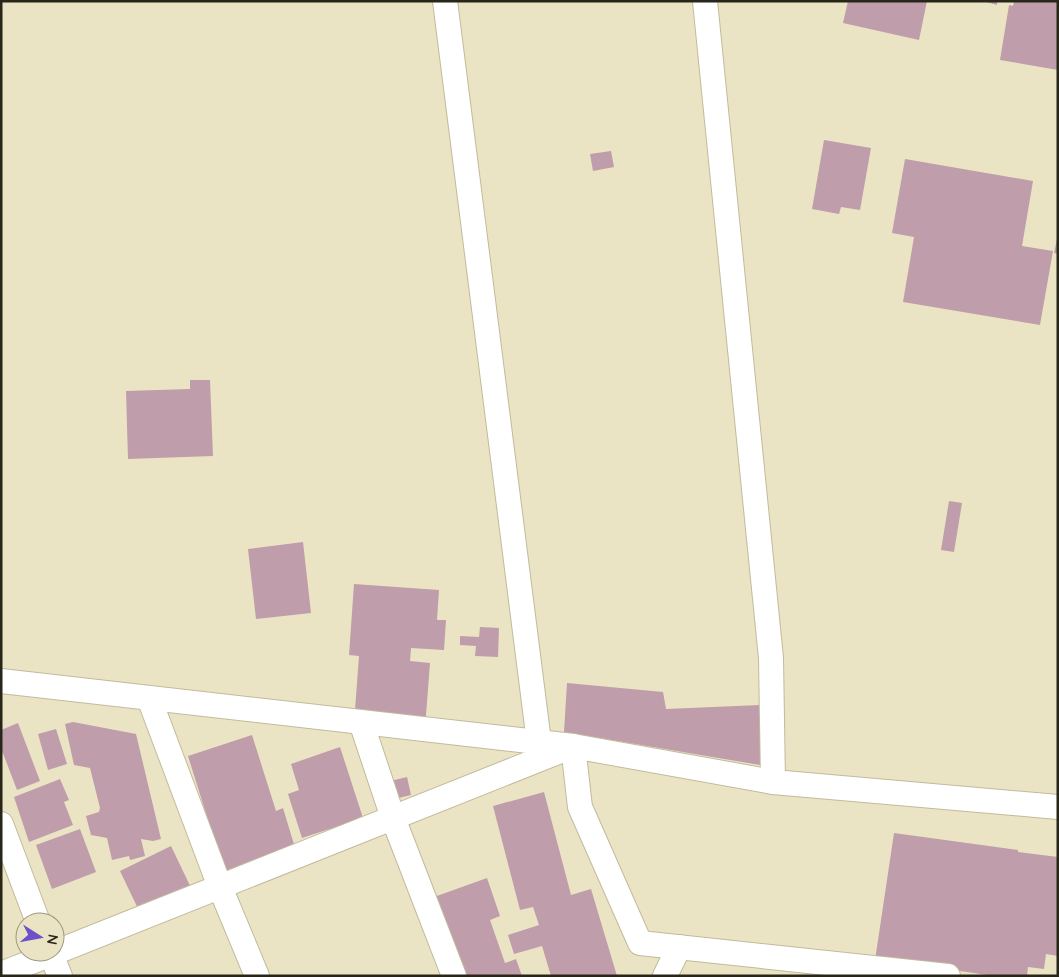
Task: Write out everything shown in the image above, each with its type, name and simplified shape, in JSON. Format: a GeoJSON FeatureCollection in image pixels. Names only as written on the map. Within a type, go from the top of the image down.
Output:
{"type":"FeatureCollection","features":[{"type":"Feature","properties":{"kind":"street"},"geometry":{"type":"LineString","coordinates":[[445,1],[538,751]]}},
{"type":"Feature","properties":{"kind":"street"},"geometry":{"type":"LineString","coordinates":[[705,1],[771,658],[773,782]]}},
{"type":"Feature","properties":{"kind":"street"},"geometry":{"type":"LineString","coordinates":[[1,681],[362,722],[538,751]]}},
{"type":"Feature","properties":{"kind":"street"},"geometry":{"type":"LineString","coordinates":[[149,698],[220,886],[257,976]]}},
{"type":"Feature","properties":{"kind":"street"},"geometry":{"type":"LineString","coordinates":[[362,722],[393,818],[454,976]]}},
{"type":"Feature","properties":{"kind":"street"},"geometry":{"type":"LineString","coordinates":[[573,746],[580,807],[640,943],[679,947],[803,968],[948,976]]}},
{"type":"Feature","properties":{"kind":"street"},"geometry":{"type":"LineString","coordinates":[[65,947],[393,818],[538,751],[573,746],[773,782],[1058,807]]}},
{"type":"Feature","properties":{"kind":"street"},"geometry":{"type":"LineString","coordinates":[[1,824],[34,912]]}},
{"type":"Feature","properties":{"kind":"street"},"geometry":{"type":"LineString","coordinates":[[665,976],[679,947]]}},
{"type":"Feature","properties":{"kind":"street"},"geometry":{"type":"LineString","coordinates":[[1,974],[29,962]]}},
{"type":"Feature","properties":{"kind":"street"},"geometry":{"type":"LineString","coordinates":[[54,962],[60,976]]}},
{"type":"Feature","properties":{"kind":"building"},"geometry":{"type":"Polygon","coordinates":[[[848,1],[927,1],[919,40],[843,23],[848,1]]]}},
{"type":"Feature","properties":{"kind":"building"},"geometry":{"type":"Polygon","coordinates":[[[983,1],[997,1],[997,5],[983,1]]]}},
{"type":"Feature","properties":{"kind":"building"},"geometry":{"type":"Polygon","coordinates":[[[1014,1],[1058,1],[1058,70],[1000,60],[1009,5],[1013,6],[1014,1]]]}},
{"type":"Feature","properties":{"kind":"building"},"geometry":{"type":"Polygon","coordinates":[[[824,140],[871,148],[860,210],[841,207],[839,214],[812,209],[824,140]]]}},
{"type":"Feature","properties":{"kind":"building"},"geometry":{"type":"Polygon","coordinates":[[[611,151],[614,167],[593,171],[590,154],[611,151]]]}},
{"type":"Feature","properties":{"kind":"building"},"geometry":{"type":"Polygon","coordinates":[[[905,159],[1033,181],[1022,246],[1053,251],[1040,325],[903,302],[914,237],[892,233],[905,159]]]}},
{"type":"Feature","properties":{"kind":"building"},"geometry":{"type":"Polygon","coordinates":[[[1058,239],[1058,254],[1054,253],[1058,239]]]}},
{"type":"Feature","properties":{"kind":"building"},"geometry":{"type":"Polygon","coordinates":[[[190,380],[210,380],[213,456],[128,459],[126,391],[190,389],[190,380]]]}},
{"type":"Feature","properties":{"kind":"building"},"geometry":{"type":"Polygon","coordinates":[[[949,501],[962,503],[954,552],[941,550],[949,501]]]}},
{"type":"Feature","properties":{"kind":"building"},"geometry":{"type":"Polygon","coordinates":[[[303,542],[311,613],[256,619],[248,549],[303,542]]]}},
{"type":"Feature","properties":{"kind":"building"},"geometry":{"type":"Polygon","coordinates":[[[354,584],[439,590],[437,620],[446,620],[444,650],[411,648],[410,661],[430,663],[425,728],[354,723],[359,656],[349,655],[354,584]]]}},
{"type":"Feature","properties":{"kind":"building"},"geometry":{"type":"Polygon","coordinates":[[[480,627],[499,628],[498,657],[475,656],[476,646],[460,645],[460,636],[479,637],[480,627]]]}},
{"type":"Feature","properties":{"kind":"building"},"geometry":{"type":"Polygon","coordinates":[[[567,683],[663,692],[666,709],[760,705],[760,765],[564,732],[567,683]]]}},
{"type":"Feature","properties":{"kind":"building"},"geometry":{"type":"Polygon","coordinates":[[[73,722],[136,734],[161,839],[153,841],[141,839],[145,856],[130,860],[129,856],[112,860],[107,838],[91,835],[86,816],[99,812],[100,808],[90,768],[74,765],[65,724],[73,722]]]}},
{"type":"Feature","properties":{"kind":"building"},"geometry":{"type":"Polygon","coordinates":[[[18,723],[40,781],[17,790],[1,748],[1,730],[18,723]]]}},
{"type":"Feature","properties":{"kind":"building"},"geometry":{"type":"Polygon","coordinates":[[[56,729],[67,764],[48,770],[38,734],[56,729]]]}},
{"type":"Feature","properties":{"kind":"building"},"geometry":{"type":"Polygon","coordinates":[[[252,735],[276,811],[283,808],[296,851],[225,874],[188,756],[252,735]]]}},
{"type":"Feature","properties":{"kind":"building"},"geometry":{"type":"Polygon","coordinates":[[[340,747],[363,818],[302,838],[288,794],[299,790],[291,764],[340,747]]]}},
{"type":"Feature","properties":{"kind":"building"},"geometry":{"type":"Polygon","coordinates":[[[407,777],[411,795],[390,800],[386,782],[407,777]]]}},
{"type":"Feature","properties":{"kind":"building"},"geometry":{"type":"Polygon","coordinates":[[[60,779],[69,800],[64,802],[73,825],[29,842],[14,797],[60,779]]]}},
{"type":"Feature","properties":{"kind":"building"},"geometry":{"type":"Polygon","coordinates":[[[544,792],[571,895],[591,889],[617,976],[551,976],[542,946],[514,954],[508,935],[539,925],[533,907],[520,910],[493,806],[544,792]]]}},
{"type":"Feature","properties":{"kind":"building"},"geometry":{"type":"Polygon","coordinates":[[[80,829],[96,872],[52,889],[36,845],[80,829]]]}},
{"type":"Feature","properties":{"kind":"building"},"geometry":{"type":"Polygon","coordinates":[[[894,833],[1058,857],[1058,956],[1046,954],[1044,969],[1028,967],[1027,976],[994,976],[960,971],[959,976],[874,967],[894,833]]]}},
{"type":"Feature","properties":{"kind":"building"},"geometry":{"type":"Polygon","coordinates":[[[171,846],[193,892],[142,917],[120,871],[171,846]]]}},
{"type":"Feature","properties":{"kind":"building"},"geometry":{"type":"Polygon","coordinates":[[[487,878],[500,916],[490,920],[505,963],[516,959],[522,976],[462,976],[434,897],[487,878]]]}}]}
